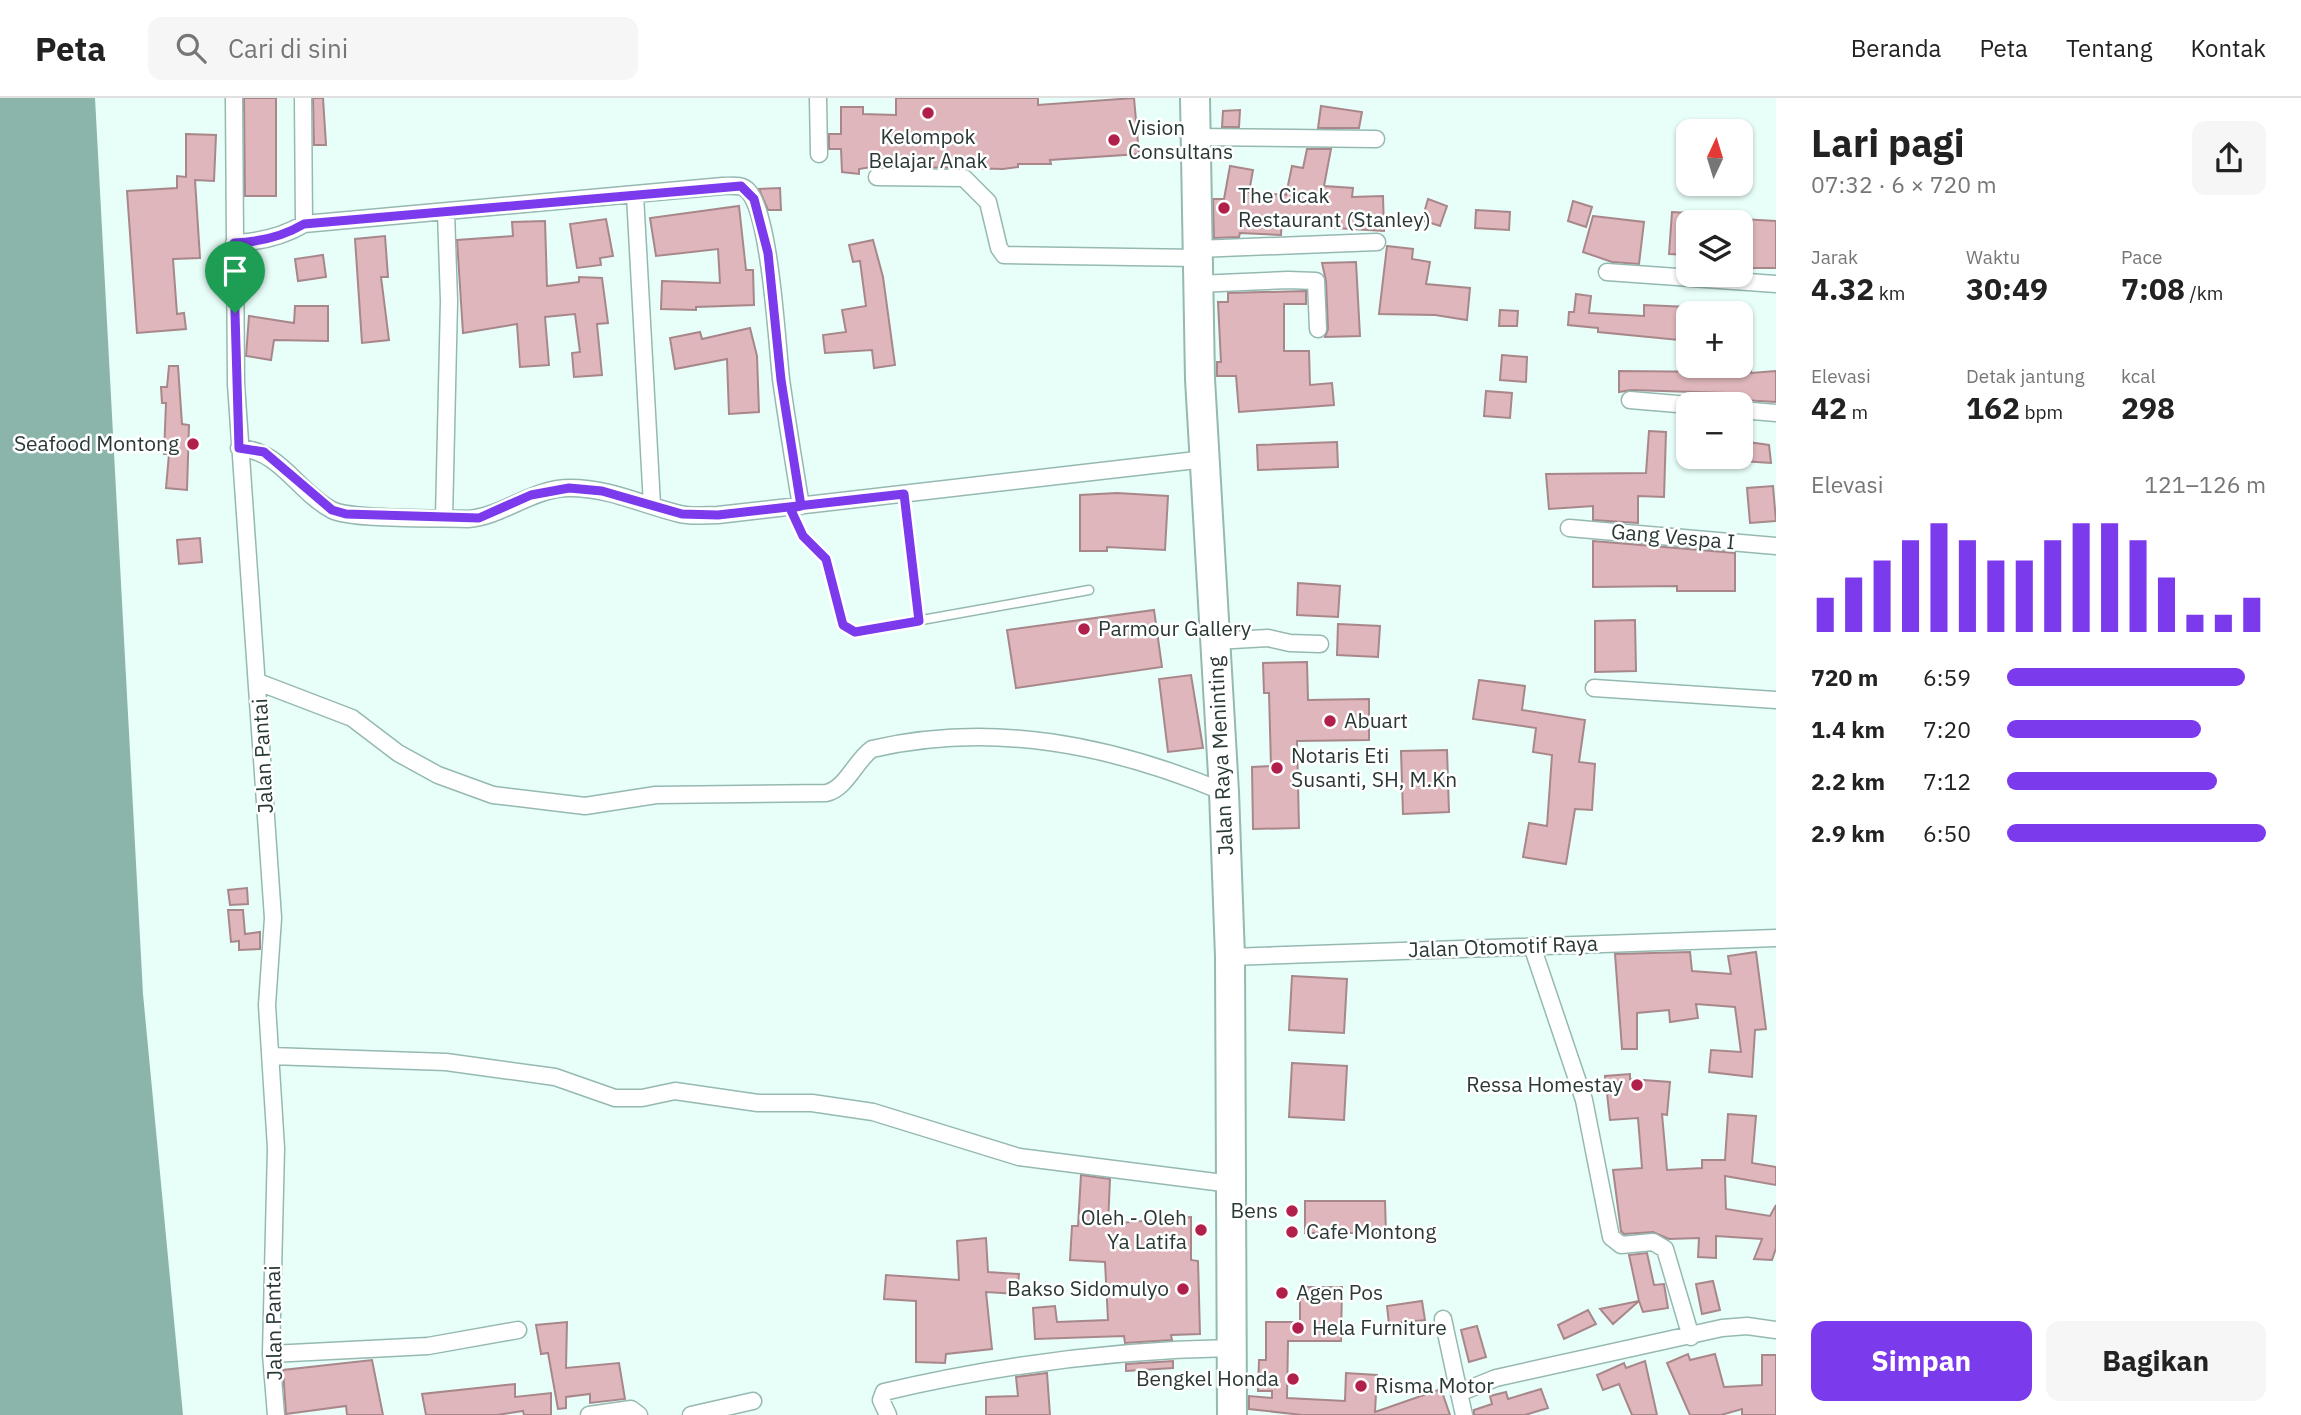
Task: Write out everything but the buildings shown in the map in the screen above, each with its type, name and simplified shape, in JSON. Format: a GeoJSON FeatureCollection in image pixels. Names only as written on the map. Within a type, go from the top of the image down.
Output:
{"type":"FeatureCollection","features":[{"type":"Feature","properties":{"kind":"highway","name":"Jalan Raya Meninting"},"geometry":{"type":"LineString","coordinates":[[1195,98],[1197,264],[1230,957],[1232,1415]]}},
{"type":"Feature","properties":{"kind":"street","name":"Jalan Pantai"},"geometry":{"type":"LineString","coordinates":[[234,98],[239,448],[273,918],[267,1005],[276,1148],[271,1354],[276,1415]]}},
{"type":"Feature","properties":{"kind":"street"},"geometry":{"type":"LineString","coordinates":[[303,98],[304,224]]}},
{"type":"Feature","properties":{"kind":"street"},"geometry":{"type":"LineString","coordinates":[[818,98],[819,154]]}},
{"type":"Feature","properties":{"kind":"street"},"geometry":{"type":"LineString","coordinates":[[1195,137],[1376,139]]}},
{"type":"Feature","properties":{"kind":"street"},"geometry":{"type":"LineString","coordinates":[[877,177],[964,177],[988,202],[999,248],[1004,254],[1197,264],[1315,281],[1318,329]]}},
{"type":"Feature","properties":{"kind":"street"},"geometry":{"type":"LineString","coordinates":[[234,243],[259,242],[288,233],[304,224],[741,186],[754,199],[768,253],[796,507]]}},
{"type":"Feature","properties":{"kind":"street"},"geometry":{"type":"LineString","coordinates":[[635,194],[652,505]]}},
{"type":"Feature","properties":{"kind":"street"},"geometry":{"type":"LineString","coordinates":[[444,518],[449,302],[446,212]]}},
{"type":"Feature","properties":{"kind":"street"},"geometry":{"type":"LineString","coordinates":[[1197,264],[1377,242]]}},
{"type":"Feature","properties":{"kind":"street"},"geometry":{"type":"LineString","coordinates":[[1607,272],[1776,284]]}},
{"type":"Feature","properties":{"kind":"street"},"geometry":{"type":"LineString","coordinates":[[1630,400],[1676,404]]}},
{"type":"Feature","properties":{"kind":"street"},"geometry":{"type":"LineString","coordinates":[[1753,411],[1776,413]]}},
{"type":"Feature","properties":{"kind":"street"},"geometry":{"type":"LineString","coordinates":[[239,448],[264,452],[317,499],[339,512],[444,518],[479,518],[531,495],[569,488],[602,491],[682,514],[706,515],[1205,459]]}},
{"type":"Feature","properties":{"kind":"street","name":"Gang Vespa I"},"geometry":{"type":"LineString","coordinates":[[1569,528],[1776,546]]}},
{"type":"Feature","properties":{"kind":"street"},"geometry":{"type":"LineString","coordinates":[[1215,641],[1268,638],[1290,643],[1320,644]]}},
{"type":"Feature","properties":{"kind":"street"},"geometry":{"type":"LineString","coordinates":[[258,682],[352,718],[398,753],[439,775],[493,795],[547,803],[585,806],[656,795],[826,793],[841,786],[862,757],[872,749],[992,736],[1059,741],[1114,753],[1167,768],[1224,792]]}},
{"type":"Feature","properties":{"kind":"street"},"geometry":{"type":"LineString","coordinates":[[1594,688],[1776,701]]}},
{"type":"Feature","properties":{"kind":"street","name":"Jalan Otomotif Raya"},"geometry":{"type":"LineString","coordinates":[[1230,957],[1776,938]]}},
{"type":"Feature","properties":{"kind":"street"},"geometry":{"type":"LineString","coordinates":[[1532,946],[1581,1089],[1611,1237],[1620,1245],[1653,1242],[1665,1249],[1690,1337]]}},
{"type":"Feature","properties":{"kind":"street"},"geometry":{"type":"LineString","coordinates":[[271,1056],[446,1062],[555,1077],[615,1098],[642,1098],[675,1091],[758,1103],[812,1103],[873,1112],[1019,1157],[1231,1184]]}},
{"type":"Feature","properties":{"kind":"street"},"geometry":{"type":"LineString","coordinates":[[1443,1319],[1464,1415]]}},
{"type":"Feature","properties":{"kind":"street"},"geometry":{"type":"LineString","coordinates":[[1459,1393],[1496,1378],[1735,1327],[1776,1330]]}},
{"type":"Feature","properties":{"kind":"street"},"geometry":{"type":"LineString","coordinates":[[271,1354],[428,1346],[519,1330]]}},
{"type":"Feature","properties":{"kind":"street"},"geometry":{"type":"LineString","coordinates":[[888,1415],[881,1400],[884,1392],[957,1376],[1122,1352],[1232,1348]]}},
{"type":"Feature","properties":{"kind":"street"},"geometry":{"type":"LineString","coordinates":[[691,1415],[753,1401]]}},
{"type":"Feature","properties":{"kind":"street"},"geometry":{"type":"LineString","coordinates":[[589,1415],[631,1409],[639,1415]]}},
{"type":"Feature","properties":{"kind":"lane"},"geometry":{"type":"LineString","coordinates":[[904,494],[919,621]]}},
{"type":"Feature","properties":{"kind":"lane"},"geometry":{"type":"LineString","coordinates":[[796,507],[803,536],[826,559],[843,625],[855,632],[1089,590]]}},
{"type":"Feature","properties":{"kind":"shaded area"},"geometry":{"type":"Polygon","coordinates":[[[0,98],[95,98],[143,994],[183,1415],[0,1415],[0,98]]]}},
{"type":"Feature","properties":{"kind":"place","name":"Kelompok Belajar Anak"},"geometry":{"type":"Point","coordinates":[928,113]}},
{"type":"Feature","properties":{"kind":"place","name":"Vision Consultans"},"geometry":{"type":"Point","coordinates":[1114,140]}},
{"type":"Feature","properties":{"kind":"place","name":"The Cicak Restaurant (Stanley)"},"geometry":{"type":"Point","coordinates":[1224,208]}},
{"type":"Feature","properties":{"kind":"place","name":"Seafood Montong"},"geometry":{"type":"Point","coordinates":[193,444]}},
{"type":"Feature","properties":{"kind":"place","name":"Parmour Gallery"},"geometry":{"type":"Point","coordinates":[1084,629]}},
{"type":"Feature","properties":{"kind":"place","name":"Abuart"},"geometry":{"type":"Point","coordinates":[1330,721]}},
{"type":"Feature","properties":{"kind":"place","name":"Notaris Eti Susanti, SH, M.Kn"},"geometry":{"type":"Point","coordinates":[1277,768]}},
{"type":"Feature","properties":{"kind":"place","name":"Ressa Homestay"},"geometry":{"type":"Point","coordinates":[1637,1085]}},
{"type":"Feature","properties":{"kind":"place","name":"Bens"},"geometry":{"type":"Point","coordinates":[1292,1211]}},
{"type":"Feature","properties":{"kind":"place","name":"Oleh - Oleh Ya Latifa"},"geometry":{"type":"Point","coordinates":[1201,1230]}},
{"type":"Feature","properties":{"kind":"place","name":"Cafe Montong"},"geometry":{"type":"Point","coordinates":[1292,1232]}},
{"type":"Feature","properties":{"kind":"place","name":"Bakso Sidomulyo"},"geometry":{"type":"Point","coordinates":[1183,1289]}},
{"type":"Feature","properties":{"kind":"place","name":"Agen Pos"},"geometry":{"type":"Point","coordinates":[1282,1293]}},
{"type":"Feature","properties":{"kind":"place","name":"Hela Furniture"},"geometry":{"type":"Point","coordinates":[1298,1328]}},
{"type":"Feature","properties":{"kind":"place","name":"Bengkel Honda"},"geometry":{"type":"Point","coordinates":[1293,1379]}},
{"type":"Feature","properties":{"kind":"place","name":"Risma Motor"},"geometry":{"type":"Point","coordinates":[1361,1386]}},
{"type":"Feature","properties":{"kind":"route"},"geometry":{"type":"LineString","coordinates":[[235,313],[234,243],[259,242],[288,233],[304,224],[741,186],[747,189],[754,199],[768,253],[781,380],[801,506],[790,508],[796,523],[803,536],[826,559],[843,625],[848,629],[855,632],[919,621],[904,494],[818,505],[801,506],[718,515],[682,514],[602,491],[569,488],[531,495],[479,518],[346,514],[332,510],[264,452],[239,448],[235,313]]}}]}
